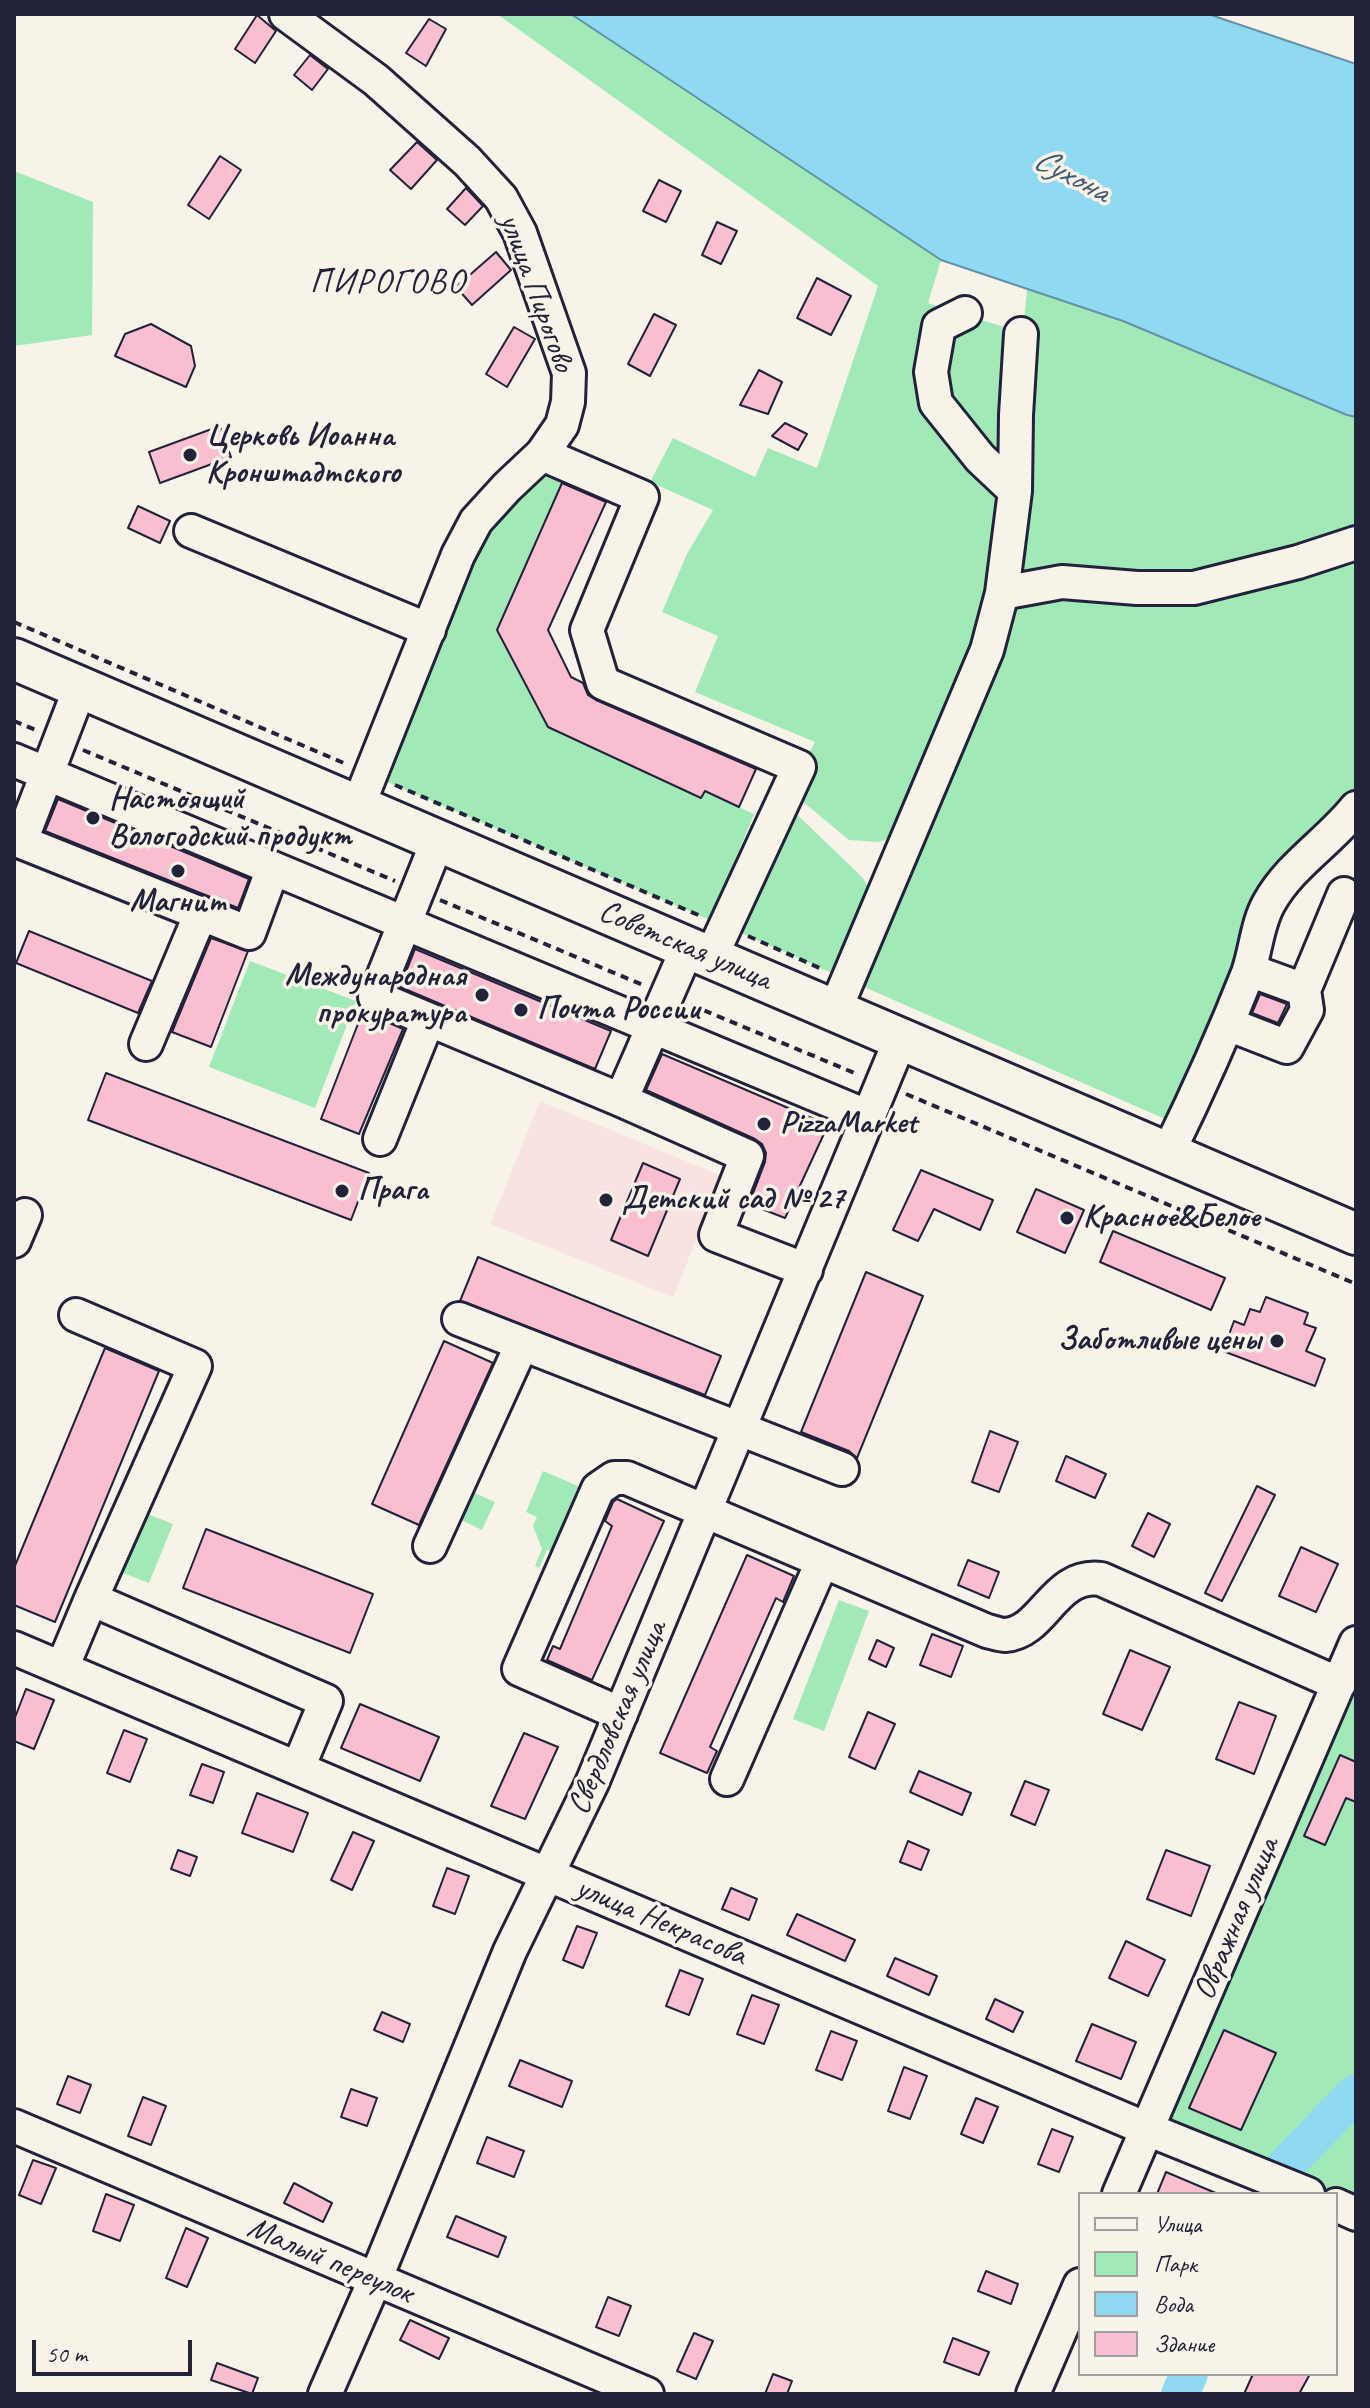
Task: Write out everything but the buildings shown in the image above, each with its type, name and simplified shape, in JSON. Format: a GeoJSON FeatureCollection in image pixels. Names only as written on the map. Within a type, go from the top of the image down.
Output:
{"type":"FeatureCollection","features":[{"type":"Feature","properties":{"kind":"main road","name":"Советская улица"},"geometry":{"type":"LineString","coordinates":[[14,659],[80,688],[365,790],[438,840],[841,995],[901,1038],[1356,1234]]}},
{"type":"Feature","properties":{"kind":"street","name":"улица Пирогово"},"geometry":{"type":"LineString","coordinates":[[286,14],[376,80],[467,161],[501,198],[520,233],[569,373],[568,402],[562,425],[542,454],[476,521],[458,555],[365,790]]}},
{"type":"Feature","properties":{"kind":"street"},"geometry":{"type":"LineString","coordinates":[[965,313],[939,326],[931,372],[936,403],[980,458],[1015,491]]}},
{"type":"Feature","properties":{"kind":"street"},"geometry":{"type":"LineString","coordinates":[[841,995],[987,650],[1002,593],[1015,491],[1021,334]]}},
{"type":"Feature","properties":{"kind":"street"},"geometry":{"type":"LineString","coordinates":[[542,454],[642,497],[587,630],[603,683],[799,767],[708,943],[667,995],[621,1100]]}},
{"type":"Feature","properties":{"kind":"street"},"geometry":{"type":"LineString","coordinates":[[191,531],[429,630]]}},
{"type":"Feature","properties":{"kind":"street"},"geometry":{"type":"LineString","coordinates":[[1002,593],[1062,582],[1137,588],[1194,588],[1298,562],[1356,543]]}},
{"type":"Feature","properties":{"kind":"street"},"geometry":{"type":"LineString","coordinates":[[80,688],[47,774],[17,840],[249,933],[273,868]]}},
{"type":"Feature","properties":{"kind":"street"},"geometry":{"type":"LineString","coordinates":[[14,760],[869,1117]]}},
{"type":"Feature","properties":{"kind":"street"},"geometry":{"type":"LineString","coordinates":[[1168,1153],[1228,1024],[1249,970],[1267,906],[1284,879],[1343,825],[1356,808]]}},
{"type":"Feature","properties":{"kind":"street"},"geometry":{"type":"LineString","coordinates":[[438,840],[375,997],[747,1156],[716,1235],[806,1270]]}},
{"type":"Feature","properties":{"kind":"street"},"geometry":{"type":"LineString","coordinates":[[1228,1024],[1287,1047],[1307,1010],[1304,990],[1350,898],[1303,863]]}},
{"type":"Feature","properties":{"kind":"street"},"geometry":{"type":"LineString","coordinates":[[146,1044],[201,913]]}},
{"type":"Feature","properties":{"kind":"street"},"geometry":{"type":"LineString","coordinates":[[1249,970],[1304,990]]}},
{"type":"Feature","properties":{"kind":"street"},"geometry":{"type":"LineString","coordinates":[[380,1139],[428,1020]]}},
{"type":"Feature","properties":{"kind":"street","name":"Свердловская улица"},"geometry":{"type":"LineString","coordinates":[[325,2394],[510,1951],[549,1874],[621,1714],[901,1038]]}},
{"type":"Feature","properties":{"kind":"street"},"geometry":{"type":"LineString","coordinates":[[62,1668],[195,1366],[76,1315]]}},
{"type":"Feature","properties":{"kind":"street"},"geometry":{"type":"LineString","coordinates":[[459,1319],[842,1469]]}},
{"type":"Feature","properties":{"kind":"street"},"geometry":{"type":"LineString","coordinates":[[430,1546],[522,1344]]}},
{"type":"Feature","properties":{"kind":"street"},"geometry":{"type":"LineString","coordinates":[[621,1714],[519,1669],[598,1489],[614,1478],[627,1478],[987,1631],[1004,1635],[1021,1630],[1061,1592],[1078,1580],[1089,1577],[1101,1579],[1339,1684]]}},
{"type":"Feature","properties":{"kind":"street"},"geometry":{"type":"LineString","coordinates":[[727,1779],[822,1562]]}},
{"type":"Feature","properties":{"kind":"street"},"geometry":{"type":"LineString","coordinates":[[91,1599],[326,1701],[298,1768]]}},
{"type":"Feature","properties":{"kind":"street","name":"Овражная улица"},"geometry":{"type":"LineString","coordinates":[[1120,2192],[1356,1643]]}},
{"type":"Feature","properties":{"kind":"street","name":"улица Некрасова"},"geometry":{"type":"LineString","coordinates":[[14,1648],[1147,2129],[1303,2192]]}},
{"type":"Feature","properties":{"kind":"street","name":"Малый переулок"},"geometry":{"type":"LineString","coordinates":[[14,2126],[647,2394]]}},
{"type":"Feature","properties":{"kind":"street"},"geometry":{"type":"LineString","coordinates":[[1033,2394],[1078,2290]]}},
{"type":"Feature","properties":{"kind":"path"},"geometry":{"type":"LineString","coordinates":[[14,622],[365,790],[708,943],[841,995]]}},
{"type":"Feature","properties":{"kind":"path"},"geometry":{"type":"LineString","coordinates":[[60,741],[408,887]]}},
{"type":"Feature","properties":{"kind":"path"},"geometry":{"type":"LineString","coordinates":[[438,899],[1356,1284]]}},
{"type":"Feature","properties":{"kind":"shaded area","name":"Детский сад № 27"},"geometry":{"type":"Polygon","coordinates":[[[540,1101],[722,1176],[673,1297],[490,1224],[540,1101]]]}},
{"type":"Feature","properties":{"kind":"green space"},"geometry":{"type":"Polygon","coordinates":[[[497,14],[571,14],[941,260],[928,303],[1023,333],[1027,289],[1123,321],[1356,417],[1356,808],[1303,863],[1181,1126],[725,926],[783,801],[863,878],[878,905],[910,830],[879,842],[849,840],[789,790],[815,742],[695,692],[718,636],[662,612],[687,554],[713,510],[650,482],[673,438],[755,477],[768,448],[817,468],[878,286],[497,14]]]}},
{"type":"Feature","properties":{"kind":"green space"},"geometry":{"type":"Polygon","coordinates":[[[14,171],[93,202],[92,335],[14,346],[14,171]]]}},
{"type":"Feature","properties":{"kind":"green space"},"geometry":{"type":"Polygon","coordinates":[[[542,454],[570,467],[497,630],[548,727],[700,798],[705,791],[754,814],[710,920],[371,775],[458,555],[542,454]]]}},
{"type":"Feature","properties":{"kind":"green space"},"geometry":{"type":"Polygon","coordinates":[[[250,961],[356,1001],[315,1108],[209,1067],[250,961]]]}},
{"type":"Feature","properties":{"kind":"green space"},"geometry":{"type":"Polygon","coordinates":[[[543,1471],[578,1486],[551,1551],[547,1550],[539,1568],[535,1566],[542,1549],[533,1526],[537,1517],[526,1512],[543,1471]]]}},
{"type":"Feature","properties":{"kind":"green space"},"geometry":{"type":"Polygon","coordinates":[[[470,1491],[495,1502],[482,1530],[457,1518],[470,1491]]]}},
{"type":"Feature","properties":{"kind":"green space"},"geometry":{"type":"Polygon","coordinates":[[[140,1511],[173,1524],[149,1583],[115,1570],[140,1511]]]}},
{"type":"Feature","properties":{"kind":"green space"},"geometry":{"type":"Polygon","coordinates":[[[839,1600],[869,1611],[824,1731],[793,1719],[839,1600]]]}},
{"type":"Feature","properties":{"kind":"green space"},"geometry":{"type":"Polygon","coordinates":[[[1356,1644],[1356,2195],[1348,2210],[1338,2192],[1303,2192],[1147,2129],[1356,1644]]]}},
{"type":"Feature","properties":{"kind":"water","name":"Сухона"},"geometry":{"type":"Polygon","coordinates":[[[571,14],[1208,14],[1356,64],[1356,417],[1123,321],[941,260],[571,14]]]}},
{"type":"Feature","properties":{"kind":"waterway"},"geometry":{"type":"LineString","coordinates":[[1285,2166],[1356,2093]]}},
{"type":"Feature","properties":{"kind":"waterway"},"geometry":{"type":"LineString","coordinates":[[1180,2394],[1188,2376]]}},
{"type":"Feature","properties":{"kind":"place","name":"Церковь Иоанна Кронштадтского"},"geometry":{"type":"Point","coordinates":[190,455]}},
{"type":"Feature","properties":{"kind":"place","name":"Настоящий Вологодский продукт"},"geometry":{"type":"Point","coordinates":[93,818]}},
{"type":"Feature","properties":{"kind":"place","name":"Магнит"},"geometry":{"type":"Point","coordinates":[178,871]}},
{"type":"Feature","properties":{"kind":"place","name":"Международная прокуратура"},"geometry":{"type":"Point","coordinates":[482,995]}},
{"type":"Feature","properties":{"kind":"place","name":"Почта России"},"geometry":{"type":"Point","coordinates":[521,1010]}},
{"type":"Feature","properties":{"kind":"place","name":"PizzaMarket"},"geometry":{"type":"Point","coordinates":[764,1124]}},
{"type":"Feature","properties":{"kind":"place","name":"Прага"},"geometry":{"type":"Point","coordinates":[342,1191]}},
{"type":"Feature","properties":{"kind":"place","name":"Детский сад № 27"},"geometry":{"type":"Point","coordinates":[606,1200]}},
{"type":"Feature","properties":{"kind":"place","name":"Красное&Белое"},"geometry":{"type":"Point","coordinates":[1067,1218]}},
{"type":"Feature","properties":{"kind":"place","name":"Заботливые цены"},"geometry":{"type":"Point","coordinates":[1277,1341]}},
{"type":"Feature","properties":{"kind":"district","name":"ПИРОГОВО"},"geometry":{"type":"Point","coordinates":[388,283]}}]}
